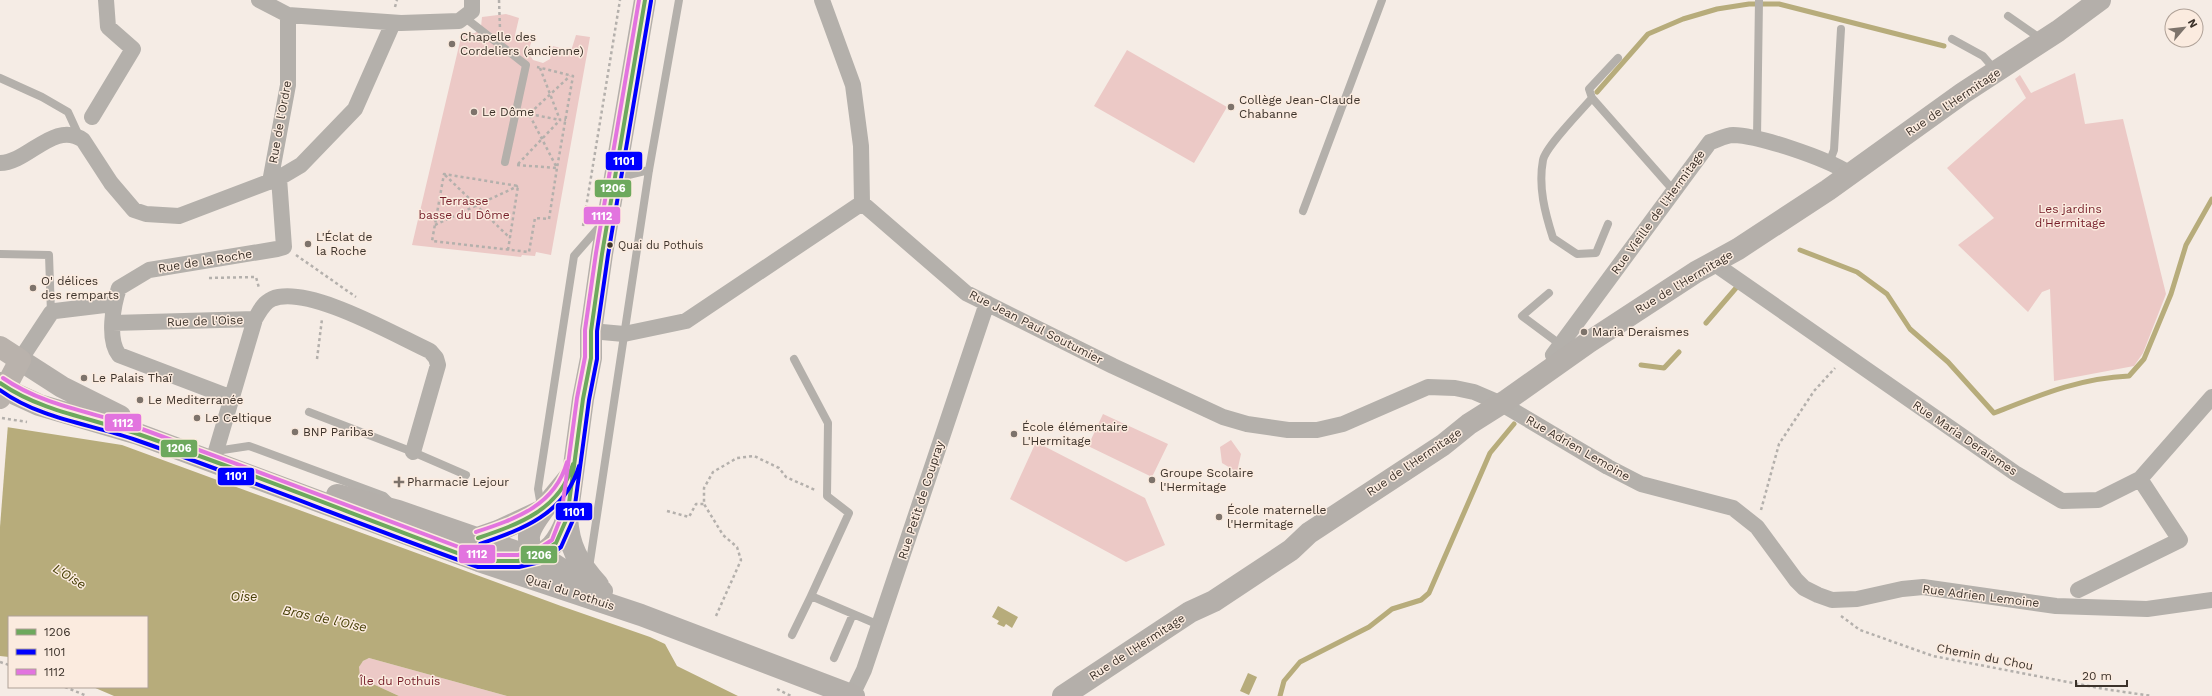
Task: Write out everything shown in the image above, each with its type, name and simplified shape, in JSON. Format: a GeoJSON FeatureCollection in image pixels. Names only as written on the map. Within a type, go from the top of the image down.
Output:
{"type":"FeatureCollection","features":[{"type":"Feature","properties":{"kind":"main road"},"geometry":{"type":"LineString","coordinates":[[479,561],[512,562],[533,558],[554,546],[561,534],[567,518],[572,474],[591,358],[591,331],[608,217],[645,0]]}},
{"type":"Feature","properties":{"kind":"main road","name":"Rue de l'Hermitage"},"geometry":{"type":"LineString","coordinates":[[1063,696],[1190,612],[1225,594],[1291,550],[1309,533],[1443,445],[1469,424],[1502,404],[1559,354],[1712,262],[1738,249],[1828,190],[1849,173],[1997,71],[2051,36],[2100,0]]}},
{"type":"Feature","properties":{"kind":"main road","name":"Rue de l'Hermitage"},"geometry":{"type":"LineString","coordinates":[[2051,36],[2093,17],[2103,10],[2112,0]]}},
{"type":"Feature","properties":{"kind":"main road"},"geometry":{"type":"LineString","coordinates":[[0,347],[20,360],[2,389]]}},
{"type":"Feature","properties":{"kind":"main road","name":"Quai du Pothuis"},"geometry":{"type":"LineString","coordinates":[[20,360],[88,401],[129,420],[348,499],[398,511],[555,565],[580,581],[604,592],[641,615]]}},
{"type":"Feature","properties":{"kind":"main road","name":"Quai du Pothuis"},"geometry":{"type":"LineString","coordinates":[[2,389],[39,405],[130,432],[546,585],[641,615],[853,696]]}},
{"type":"Feature","properties":{"kind":"main road"},"geometry":{"type":"LineString","coordinates":[[546,585],[538,572],[533,558],[529,536],[541,511],[558,494],[572,474]]}},
{"type":"Feature","properties":{"kind":"main road"},"geometry":{"type":"LineString","coordinates":[[478,538],[498,531],[541,511]]}},
{"type":"Feature","properties":{"kind":"main road","name":"Quai du Pothuis"},"geometry":{"type":"LineString","coordinates":[[567,518],[568,536],[574,552],[588,575],[604,592]]}},
{"type":"Feature","properties":{"kind":"street"},"geometry":{"type":"LineString","coordinates":[[92,117],[133,49],[108,27],[106,0]]}},
{"type":"Feature","properties":{"kind":"street"},"geometry":{"type":"LineString","coordinates":[[259,0],[288,15],[393,23],[459,21],[472,11],[472,0]]}},
{"type":"Feature","properties":{"kind":"street"},"geometry":{"type":"LineString","coordinates":[[591,331],[624,334],[686,321],[862,203],[861,146],[853,85],[824,5]]}},
{"type":"Feature","properties":{"kind":"street","name":"Rue de l'Ordre"},"geometry":{"type":"LineString","coordinates":[[275,180],[288,86],[288,15]]}},
{"type":"Feature","properties":{"kind":"street"},"geometry":{"type":"LineString","coordinates":[[0,163],[10,161],[53,138],[69,136],[79,137],[83,140],[111,184],[134,210],[140,213],[179,216],[275,180],[301,166],[355,109],[393,23]]}},
{"type":"Feature","properties":{"kind":"street","name":"Rue Vieille de l'Hermitage"},"geometry":{"type":"LineString","coordinates":[[1559,354],[1710,142],[1732,135],[1757,138],[1829,163],[1849,173]]}},
{"type":"Feature","properties":{"kind":"street","name":"Rue de la Roche"},"geometry":{"type":"LineString","coordinates":[[113,304],[119,288],[149,270],[284,247],[275,180]]}},
{"type":"Feature","properties":{"kind":"street","name":"Rue Jean Paul Soutumier"},"geometry":{"type":"LineString","coordinates":[[862,203],[966,293],[1113,366],[1223,417],[1247,424],[1288,430],[1317,430],[1343,424],[1415,391],[1428,387],[1455,388],[1474,392],[1502,404]]}},
{"type":"Feature","properties":{"kind":"street","name":"Rue Maria Deraismes"},"geometry":{"type":"LineString","coordinates":[[1712,262],[2015,473],[2062,501],[2098,500],[2140,479],[2212,397]]}},
{"type":"Feature","properties":{"kind":"street"},"geometry":{"type":"LineString","coordinates":[[255,320],[264,304],[272,299],[286,296],[324,303],[430,351],[436,358],[438,365],[413,452]]}},
{"type":"Feature","properties":{"kind":"street","name":"Rue Petit de Coupray"},"geometry":{"type":"LineString","coordinates":[[853,696],[864,670],[987,303]]}},
{"type":"Feature","properties":{"kind":"street"},"geometry":{"type":"LineString","coordinates":[[20,360],[51,313],[55,311],[113,304],[113,348],[118,355],[232,398]]}},
{"type":"Feature","properties":{"kind":"street","name":"Rue de l'Oise"},"geometry":{"type":"LineString","coordinates":[[113,323],[255,320],[216,451]]}},
{"type":"Feature","properties":{"kind":"street","name":"Rue Adrien Lemoine"},"geometry":{"type":"LineString","coordinates":[[1502,404],[1608,467],[1641,484],[1733,508],[1757,527],[1796,580],[1804,588],[1832,600],[1857,599],[1902,589],[1923,587],[2056,606],[2147,609],[2212,600]]}},
{"type":"Feature","properties":{"kind":"street"},"geometry":{"type":"LineString","coordinates":[[2078,590],[2180,540],[2140,479]]}},
{"type":"Feature","properties":{"kind":"lane"},"geometry":{"type":"LineString","coordinates":[[588,575],[648,170],[679,0]]}},
{"type":"Feature","properties":{"kind":"lane"},"geometry":{"type":"LineString","coordinates":[[1303,211],[1382,0]]}},
{"type":"Feature","properties":{"kind":"lane"},"geometry":{"type":"LineString","coordinates":[[1757,138],[1759,4]]}},
{"type":"Feature","properties":{"kind":"lane"},"geometry":{"type":"LineString","coordinates":[[2008,16],[2051,36]]}},
{"type":"Feature","properties":{"kind":"lane"},"geometry":{"type":"LineString","coordinates":[[464,17],[526,65],[505,162]]}},
{"type":"Feature","properties":{"kind":"lane"},"geometry":{"type":"LineString","coordinates":[[1829,163],[1834,150],[1841,29]]}},
{"type":"Feature","properties":{"kind":"lane"},"geometry":{"type":"LineString","coordinates":[[1952,39],[1983,56],[1997,71]]}},
{"type":"Feature","properties":{"kind":"lane"},"geometry":{"type":"LineString","coordinates":[[1618,58],[1589,89],[1592,98],[1674,191]]}},
{"type":"Feature","properties":{"kind":"lane"},"geometry":{"type":"LineString","coordinates":[[0,78],[42,97],[68,112],[79,137]]}},
{"type":"Feature","properties":{"kind":"lane"},"geometry":{"type":"LineString","coordinates":[[1592,98],[1557,139],[1543,159],[1542,202],[1553,238],[1577,254],[1596,253],[1608,224]]}},
{"type":"Feature","properties":{"kind":"lane"},"geometry":{"type":"LineString","coordinates":[[615,178],[648,170]]}},
{"type":"Feature","properties":{"kind":"lane"},"geometry":{"type":"LineString","coordinates":[[541,511],[538,489],[574,256],[608,217]]}},
{"type":"Feature","properties":{"kind":"lane"},"geometry":{"type":"LineString","coordinates":[[0,254],[49,255],[51,313]]}},
{"type":"Feature","properties":{"kind":"lane"},"geometry":{"type":"LineString","coordinates":[[1549,294],[1522,316],[1559,354]]}},
{"type":"Feature","properties":{"kind":"lane"},"geometry":{"type":"LineString","coordinates":[[792,635],[849,513],[827,496],[828,423],[794,359]]}},
{"type":"Feature","properties":{"kind":"lane"},"geometry":{"type":"LineString","coordinates":[[309,412],[413,452],[466,475]]}},
{"type":"Feature","properties":{"kind":"lane"},"geometry":{"type":"LineString","coordinates":[[811,596],[879,625]]}},
{"type":"Feature","properties":{"kind":"lane"},"geometry":{"type":"LineString","coordinates":[[834,658],[854,614]]}},
{"type":"Feature","properties":{"kind":"path"},"geometry":{"type":"LineString","coordinates":[[499,0],[501,46]]}},
{"type":"Feature","properties":{"kind":"path"},"geometry":{"type":"LineString","coordinates":[[580,248],[620,0]]}},
{"type":"Feature","properties":{"kind":"path"},"geometry":{"type":"LineString","coordinates":[[444,174],[432,241],[530,252],[535,218],[549,219],[573,76],[526,65]]}},
{"type":"Feature","properties":{"kind":"path"},"geometry":{"type":"LineString","coordinates":[[536,75],[539,68]]}},
{"type":"Feature","properties":{"kind":"path"},"geometry":{"type":"LineString","coordinates":[[539,68],[560,120]]}},
{"type":"Feature","properties":{"kind":"path"},"geometry":{"type":"LineString","coordinates":[[528,113],[570,76]]}},
{"type":"Feature","properties":{"kind":"path"},"geometry":{"type":"LineString","coordinates":[[526,121],[529,106]]}},
{"type":"Feature","properties":{"kind":"path"},"geometry":{"type":"LineString","coordinates":[[528,113],[566,120]]}},
{"type":"Feature","properties":{"kind":"path"},"geometry":{"type":"LineString","coordinates":[[528,113],[558,168]]}},
{"type":"Feature","properties":{"kind":"path"},"geometry":{"type":"LineString","coordinates":[[517,165],[560,120]]}},
{"type":"Feature","properties":{"kind":"path"},"geometry":{"type":"LineString","coordinates":[[517,165],[518,158]]}},
{"type":"Feature","properties":{"kind":"path"},"geometry":{"type":"LineString","coordinates":[[517,165],[558,168]]}},
{"type":"Feature","properties":{"kind":"path"},"geometry":{"type":"LineString","coordinates":[[444,174],[510,238]]}},
{"type":"Feature","properties":{"kind":"path"},"geometry":{"type":"LineString","coordinates":[[444,174],[518,186]]}},
{"type":"Feature","properties":{"kind":"path"},"geometry":{"type":"LineString","coordinates":[[508,250],[518,186]]}},
{"type":"Feature","properties":{"kind":"path"},"geometry":{"type":"LineString","coordinates":[[435,226],[518,186]]}},
{"type":"Feature","properties":{"kind":"path"},"geometry":{"type":"LineString","coordinates":[[300,258],[361,300]]}},
{"type":"Feature","properties":{"kind":"path"},"geometry":{"type":"LineString","coordinates":[[317,359],[324,303]]}},
{"type":"Feature","properties":{"kind":"path"},"geometry":{"type":"LineString","coordinates":[[1757,527],[1779,444],[1814,391],[1827,375],[1848,358]]}},
{"type":"Feature","properties":{"kind":"path"},"geometry":{"type":"LineString","coordinates":[[716,616],[741,560],[737,547],[723,535],[704,504],[704,488],[713,472],[738,458],[754,456],[778,468],[786,477],[827,496]]}},
{"type":"Feature","properties":{"kind":"path"},"geometry":{"type":"LineString","coordinates":[[667,511],[689,517],[696,504],[704,504]]}},
{"type":"Feature","properties":{"kind":"path","name":"Chemin du Chou"},"geometry":{"type":"LineString","coordinates":[[1832,600],[1842,618],[1860,630],[1932,656],[2104,689],[2152,696]]}},
{"type":"Feature","properties":{"kind":"path"},"geometry":{"type":"LineString","coordinates":[[67,688],[87,696]]}},
{"type":"Feature","properties":{"kind":"green space","name":"Terrasse basse du Dôme"},"geometry":{"type":"Polygon","coordinates":[[[506,14],[519,18],[515,35],[532,40],[528,52],[533,60],[543,63],[550,59],[553,46],[571,51],[576,35],[590,37],[551,255],[536,252],[535,256],[522,255],[521,257],[412,245],[462,33],[475,33],[481,27],[482,17],[506,14]]]}},
{"type":"Feature","properties":{"kind":"green space"},"geometry":{"type":"Polygon","coordinates":[[[1127,50],[1227,107],[1194,163],[1094,106],[1127,50]]]}},
{"type":"Feature","properties":{"kind":"green space","name":"Les jardins d'Hermitage"},"geometry":{"type":"Polygon","coordinates":[[[2075,73],[2085,124],[2123,119],[2166,294],[2143,353],[2134,366],[2054,381],[2050,289],[2042,292],[2028,312],[1958,245],[1994,218],[1947,168],[2026,98],[2015,79],[2020,75],[2031,93],[2075,73]]]}},
{"type":"Feature","properties":{"kind":"green space"},"geometry":{"type":"Polygon","coordinates":[[[1103,414],[1168,444],[1152,477],[1088,446],[1103,414]]]}},
{"type":"Feature","properties":{"kind":"green space"},"geometry":{"type":"Polygon","coordinates":[[[1231,440],[1241,454],[1237,472],[1222,463],[1220,447],[1231,440]]]}},
{"type":"Feature","properties":{"kind":"green space"},"geometry":{"type":"Polygon","coordinates":[[[1036,442],[1145,498],[1165,545],[1126,562],[1010,499],[1036,442]]]}},
{"type":"Feature","properties":{"kind":"green space","name":"Île du Pothuis"},"geometry":{"type":"Polygon","coordinates":[[[369,658],[507,696],[399,696],[360,678],[358,672],[361,663],[369,658]]]}},
{"type":"Feature","properties":{"kind":"water","name":"Oise"},"geometry":{"type":"Polygon","coordinates":[[[0,426],[122,445],[561,606],[650,637],[665,644],[677,666],[738,696],[507,696],[369,658],[363,661],[359,667],[360,678],[399,696],[114,696],[95,688],[148,688],[148,616],[8,616],[8,657],[0,656],[0,426]]]}},
{"type":"Feature","properties":{"kind":"water"},"geometry":{"type":"Polygon","coordinates":[[[998,606],[1018,617],[1012,628],[1006,624],[1004,627],[997,624],[999,621],[992,617],[998,606]]]}},
{"type":"Feature","properties":{"kind":"water"},"geometry":{"type":"Polygon","coordinates":[[[1248,673],[1257,677],[1249,695],[1240,691],[1248,673]]]}},
{"type":"Feature","properties":{"kind":"pier"},"geometry":{"type":"Polygon","coordinates":[[[0,424],[8,424],[0,527],[0,424]]]}},
{"type":"Feature","properties":{"kind":"waterway"},"geometry":{"type":"LineString","coordinates":[[1597,92],[1648,34],[1683,19],[1717,9],[1749,4],[1779,4],[1944,46]]}},
{"type":"Feature","properties":{"kind":"waterway"},"geometry":{"type":"LineString","coordinates":[[1800,250],[1857,272],[1887,294],[1910,329],[1948,362],[1994,413],[2060,388],[2111,377],[2129,376],[2144,359],[2171,294],[2186,245],[2212,199]]}},
{"type":"Feature","properties":{"kind":"waterway"},"geometry":{"type":"LineString","coordinates":[[1706,323],[1736,288]]}},
{"type":"Feature","properties":{"kind":"waterway"},"geometry":{"type":"LineString","coordinates":[[1641,365],[1664,368],[1679,352]]}},
{"type":"Feature","properties":{"kind":"waterway"},"geometry":{"type":"LineString","coordinates":[[1280,696],[1284,681],[1300,662],[1369,627],[1392,609],[1421,600],[1429,593],[1490,453],[1514,424]]}},
{"type":"Feature","properties":{"kind":"transit line","name":"1112"},"geometry":{"type":"LineString","coordinates":[[3,378],[36,396],[142,429],[480,555],[518,555],[535,551],[552,540],[561,517],[577,398],[585,357],[585,330],[596,253],[639,0]]}},
{"type":"Feature","properties":{"kind":"transit line","name":"1206"},"geometry":{"type":"LineString","coordinates":[[0,383],[16,393],[50,408],[120,428],[181,449],[479,561],[518,561],[537,556],[556,543],[567,518],[583,399],[591,358],[591,331],[602,254],[645,0]]}},
{"type":"Feature","properties":{"kind":"transit line","name":"1101"},"geometry":{"type":"LineString","coordinates":[[0,390],[15,400],[32,408],[66,420],[119,434],[179,455],[478,567],[519,567],[540,562],[561,547],[573,520],[589,400],[597,359],[597,331],[608,255],[651,1]]}},
{"type":"Feature","properties":{"kind":"transit line","name":"1112"},"geometry":{"type":"LineString","coordinates":[[476,532],[505,522],[532,509],[553,490],[561,477],[567,462]]}},
{"type":"Feature","properties":{"kind":"transit line","name":"1206"},"geometry":{"type":"LineString","coordinates":[[478,538],[523,521],[548,504],[567,480],[573,464]]}},
{"type":"Feature","properties":{"kind":"transit line","name":"1101"},"geometry":{"type":"LineString","coordinates":[[480,544],[527,525],[553,508],[564,496],[572,483],[579,466]]}},
{"type":"Feature","properties":{"kind":"place","name":"Chapelle des Cordeliers (ancienne)"},"geometry":{"type":"Point","coordinates":[452,44]}},
{"type":"Feature","properties":{"kind":"place","name":"Collège Jean-Claude Chabanne"},"geometry":{"type":"Point","coordinates":[1231,107]}},
{"type":"Feature","properties":{"kind":"place","name":"Le Dôme"},"geometry":{"type":"Point","coordinates":[474,112]}},
{"type":"Feature","properties":{"kind":"place","name":"L'Éclat de la Roche"},"geometry":{"type":"Point","coordinates":[308,244]}},
{"type":"Feature","properties":{"kind":"place","name":"Quai du Pothuis"},"geometry":{"type":"Point","coordinates":[610,245]}},
{"type":"Feature","properties":{"kind":"place","name":"O' délices des remparts"},"geometry":{"type":"Point","coordinates":[33,288]}},
{"type":"Feature","properties":{"kind":"place","name":"Maria Deraismes"},"geometry":{"type":"Point","coordinates":[1584,332]}},
{"type":"Feature","properties":{"kind":"place","name":"Le Palais Thaï"},"geometry":{"type":"Point","coordinates":[84,378]}},
{"type":"Feature","properties":{"kind":"place","name":"Le Mediterranée"},"geometry":{"type":"Point","coordinates":[140,400]}},
{"type":"Feature","properties":{"kind":"place","name":"Le Celtique"},"geometry":{"type":"Point","coordinates":[197,418]}},
{"type":"Feature","properties":{"kind":"place","name":"BNP Paribas"},"geometry":{"type":"Point","coordinates":[295,432]}},
{"type":"Feature","properties":{"kind":"place","name":"École élémentaire L'Hermitage"},"geometry":{"type":"Point","coordinates":[1014,434]}},
{"type":"Feature","properties":{"kind":"place","name":"Groupe Scolaire l'Hermitage"},"geometry":{"type":"Point","coordinates":[1152,480]}},
{"type":"Feature","properties":{"kind":"place","name":"Pharmacie Lejour"},"geometry":{"type":"Point","coordinates":[399,482]}},
{"type":"Feature","properties":{"kind":"place","name":"École maternelle l'Hermitage"},"geometry":{"type":"Point","coordinates":[1219,517]}},
{"type":"Feature","properties":{"kind":"water label","name":"L'Oise"},"geometry":{"type":"Point","coordinates":[70,576]}},
{"type":"Feature","properties":{"kind":"water label","name":"Bras de l'Oise"},"geometry":{"type":"Point","coordinates":[325,618]}}]}
